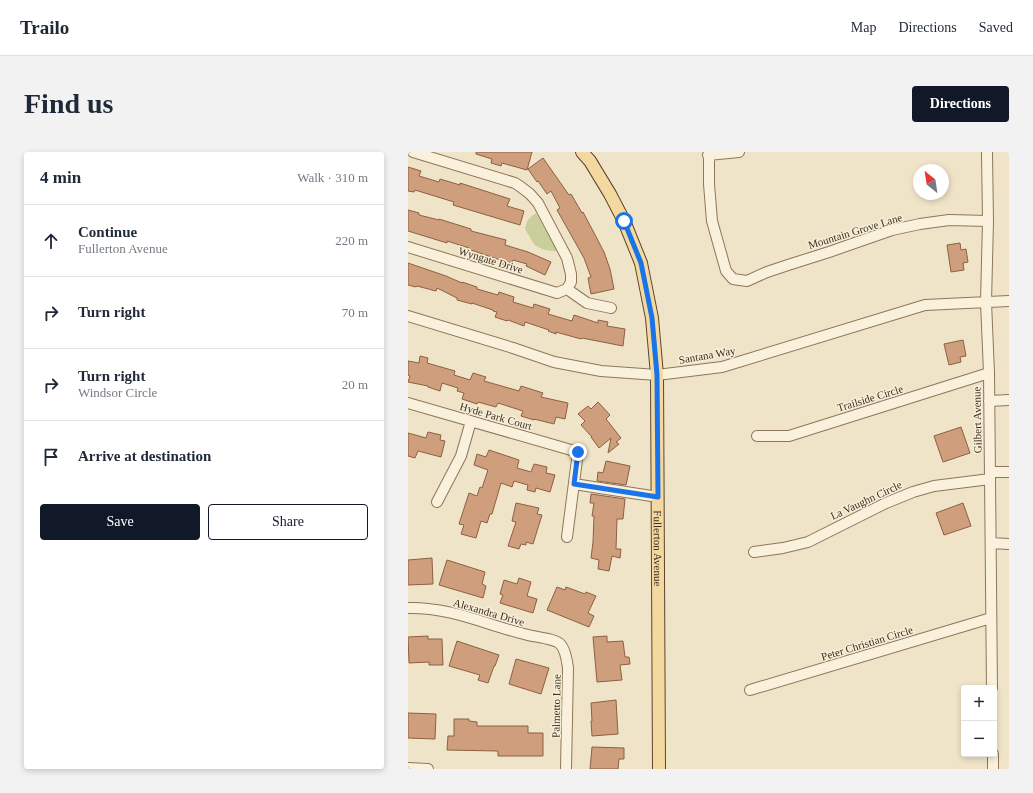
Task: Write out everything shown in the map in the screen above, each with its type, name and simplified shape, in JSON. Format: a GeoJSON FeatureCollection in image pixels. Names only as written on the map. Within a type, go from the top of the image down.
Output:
{"type":"FeatureCollection","features":[{"type":"Feature","properties":{"kind":"main road","name":"Fullerton Avenue"},"geometry":{"type":"LineString","coordinates":[[582,152],[590,161],[624,221],[641,263],[652,318],[657,375],[659,769]]}},
{"type":"Feature","properties":{"kind":"street"},"geometry":{"type":"LineString","coordinates":[[413,152],[515,183],[530,194],[538,203],[566,258],[571,274],[571,282],[567,289],[587,302],[611,308]]}},
{"type":"Feature","properties":{"kind":"street"},"geometry":{"type":"LineString","coordinates":[[708,154],[739,152]]}},
{"type":"Feature","properties":{"kind":"street","name":"Gilbert Avenue"},"geometry":{"type":"LineString","coordinates":[[987,152],[988,222],[986,302],[989,373],[992,685]]}},
{"type":"Feature","properties":{"kind":"street","name":"Mountain Grove Lane"},"geometry":{"type":"LineString","coordinates":[[708,154],[712,221],[726,270],[733,279],[747,281],[767,272],[892,230],[949,220],[988,222]]}},
{"type":"Feature","properties":{"kind":"street","name":"Wyngate Drive"},"geometry":{"type":"LineString","coordinates":[[408,247],[558,293],[567,289]]}},
{"type":"Feature","properties":{"kind":"street","name":"Santana Way"},"geometry":{"type":"LineString","coordinates":[[408,316],[554,362],[601,372],[657,375],[722,367],[925,305],[1009,301]]}},
{"type":"Feature","properties":{"kind":"street","name":"Trailside Circle"},"geometry":{"type":"LineString","coordinates":[[756,436],[789,436],[989,373]]}},
{"type":"Feature","properties":{"kind":"street"},"geometry":{"type":"LineString","coordinates":[[989,401],[1009,400]]}},
{"type":"Feature","properties":{"kind":"street","name":"Hyde Park Court"},"geometry":{"type":"LineString","coordinates":[[408,403],[578,452],[574,484]]}},
{"type":"Feature","properties":{"kind":"street"},"geometry":{"type":"LineString","coordinates":[[438,502],[461,456],[471,421]]}},
{"type":"Feature","properties":{"kind":"street","name":"La Vaughn Circle"},"geometry":{"type":"LineString","coordinates":[[754,552],[783,548],[808,542],[886,503],[913,492],[934,486],[1009,472]]}},
{"type":"Feature","properties":{"kind":"street"},"geometry":{"type":"LineString","coordinates":[[567,537],[574,484],[658,497]]}},
{"type":"Feature","properties":{"kind":"street"},"geometry":{"type":"LineString","coordinates":[[991,543],[1009,544]]}},
{"type":"Feature","properties":{"kind":"street","name":"Alexandra Drive"},"geometry":{"type":"LineString","coordinates":[[408,608],[435,610],[464,615],[523,634],[555,640],[562,645]]}},
{"type":"Feature","properties":{"kind":"street","name":"Peter Christian Circle"},"geometry":{"type":"LineString","coordinates":[[750,690],[991,618]]}},
{"type":"Feature","properties":{"kind":"street","name":"Palmetto Lane"},"geometry":{"type":"LineString","coordinates":[[562,645],[566,654],[568,668],[566,769]]}},
{"type":"Feature","properties":{"kind":"street"},"geometry":{"type":"LineString","coordinates":[[993,757],[993,769]]}},
{"type":"Feature","properties":{"kind":"street"},"geometry":{"type":"LineString","coordinates":[[408,768],[428,769]]}},
{"type":"Feature","properties":{"kind":"green space"},"geometry":{"type":"Polygon","coordinates":[[[536,213],[557,251],[548,251],[535,245],[527,232],[525,227],[527,221],[536,213]]]}},
{"type":"Feature","properties":{"kind":"building"},"geometry":{"type":"Polygon","coordinates":[[[476,152],[532,152],[527,170],[502,163],[501,166],[491,163],[492,159],[476,154],[476,152]]]}},
{"type":"Feature","properties":{"kind":"building"},"geometry":{"type":"Polygon","coordinates":[[[543,158],[569,195],[571,194],[582,213],[583,212],[604,252],[610,269],[614,289],[591,294],[588,278],[591,277],[584,258],[557,210],[560,208],[551,191],[547,194],[528,169],[543,158]]]}},
{"type":"Feature","properties":{"kind":"building"},"geometry":{"type":"Polygon","coordinates":[[[408,167],[421,171],[419,176],[439,182],[440,179],[460,185],[460,183],[510,199],[507,206],[524,211],[520,225],[453,205],[454,202],[415,190],[414,192],[408,191],[408,167]]]}},
{"type":"Feature","properties":{"kind":"building"},"geometry":{"type":"Polygon","coordinates":[[[408,210],[419,213],[419,215],[439,219],[471,229],[471,231],[506,240],[505,245],[528,252],[551,262],[545,275],[526,266],[527,264],[513,260],[511,266],[502,264],[503,261],[468,249],[469,248],[408,231],[408,210]]]}},
{"type":"Feature","properties":{"kind":"building"},"geometry":{"type":"Polygon","coordinates":[[[960,243],[961,250],[966,249],[968,262],[963,263],[964,270],[951,272],[947,245],[960,243]]]}},
{"type":"Feature","properties":{"kind":"building"},"geometry":{"type":"Polygon","coordinates":[[[408,263],[477,287],[477,289],[498,295],[499,292],[514,297],[513,302],[533,308],[534,304],[550,309],[548,314],[572,321],[574,315],[598,323],[598,320],[608,322],[607,326],[625,329],[623,346],[581,339],[556,332],[556,334],[548,331],[549,330],[525,322],[524,326],[495,317],[497,312],[493,310],[457,300],[457,298],[437,288],[436,291],[408,285],[408,263]]]}},
{"type":"Feature","properties":{"kind":"building"},"geometry":{"type":"Polygon","coordinates":[[[963,340],[966,356],[960,357],[961,362],[949,365],[944,344],[963,340]]]}},
{"type":"Feature","properties":{"kind":"building"},"geometry":{"type":"Polygon","coordinates":[[[420,356],[428,358],[427,363],[455,371],[454,375],[470,380],[473,373],[486,377],[484,381],[519,391],[521,386],[543,393],[541,397],[568,403],[565,419],[556,417],[554,424],[534,420],[521,416],[523,411],[498,403],[496,407],[478,402],[477,404],[462,399],[464,393],[457,391],[458,388],[442,383],[440,391],[428,386],[408,382],[410,376],[408,375],[408,361],[419,363],[420,356]]]}},
{"type":"Feature","properties":{"kind":"building"},"geometry":{"type":"Polygon","coordinates":[[[598,402],[610,415],[606,419],[621,438],[616,442],[619,444],[608,453],[611,438],[599,448],[592,437],[581,425],[585,421],[578,414],[588,406],[591,409],[598,402]]]}},
{"type":"Feature","properties":{"kind":"building"},"geometry":{"type":"Polygon","coordinates":[[[961,427],[970,453],[943,462],[934,436],[961,427]]]}},
{"type":"Feature","properties":{"kind":"building"},"geometry":{"type":"Polygon","coordinates":[[[428,432],[441,435],[440,440],[445,441],[441,457],[418,451],[415,458],[408,456],[408,433],[426,438],[428,432]]]}},
{"type":"Feature","properties":{"kind":"building"},"geometry":{"type":"Polygon","coordinates":[[[489,450],[519,460],[517,468],[531,472],[534,464],[547,467],[546,473],[555,475],[550,492],[536,488],[535,492],[527,490],[528,485],[514,481],[512,487],[501,483],[492,514],[490,514],[487,523],[481,521],[476,538],[461,534],[464,525],[459,524],[469,493],[477,496],[480,487],[482,488],[488,470],[474,465],[477,454],[486,457],[489,450]]]}},
{"type":"Feature","properties":{"kind":"building"},"geometry":{"type":"Polygon","coordinates":[[[606,461],[630,466],[626,485],[597,481],[598,472],[603,473],[606,461]]]}},
{"type":"Feature","properties":{"kind":"building"},"geometry":{"type":"Polygon","coordinates":[[[591,494],[625,499],[623,519],[617,519],[616,549],[621,549],[620,558],[612,556],[609,571],[598,569],[599,560],[591,558],[594,516],[592,516],[594,503],[590,503],[591,494]]]}},
{"type":"Feature","properties":{"kind":"building"},"geometry":{"type":"Polygon","coordinates":[[[516,503],[539,508],[537,514],[542,515],[533,544],[526,542],[526,545],[521,544],[519,549],[508,546],[516,522],[512,521],[516,503]]]}},
{"type":"Feature","properties":{"kind":"building"},"geometry":{"type":"Polygon","coordinates":[[[963,503],[971,526],[944,535],[936,513],[963,503]]]}},
{"type":"Feature","properties":{"kind":"building"},"geometry":{"type":"Polygon","coordinates":[[[432,558],[433,584],[408,585],[408,560],[432,558]]]}},
{"type":"Feature","properties":{"kind":"building"},"geometry":{"type":"Polygon","coordinates":[[[447,560],[485,572],[482,584],[486,586],[483,598],[439,585],[447,560]]]}},
{"type":"Feature","properties":{"kind":"building"},"geometry":{"type":"Polygon","coordinates":[[[519,578],[531,582],[527,596],[537,599],[533,613],[500,603],[503,595],[500,594],[504,580],[517,584],[519,578]]]}},
{"type":"Feature","properties":{"kind":"building"},"geometry":{"type":"Polygon","coordinates":[[[557,587],[565,590],[566,587],[585,594],[586,592],[596,596],[588,613],[594,616],[589,627],[547,610],[557,587]]]}},
{"type":"Feature","properties":{"kind":"building"},"geometry":{"type":"Polygon","coordinates":[[[428,636],[428,639],[442,639],[443,665],[429,665],[429,662],[409,663],[408,637],[428,636]]]}},
{"type":"Feature","properties":{"kind":"building"},"geometry":{"type":"Polygon","coordinates":[[[607,636],[607,642],[623,641],[625,657],[629,657],[630,664],[620,665],[622,680],[597,682],[593,637],[607,636]]]}},
{"type":"Feature","properties":{"kind":"building"},"geometry":{"type":"Polygon","coordinates":[[[457,641],[499,655],[488,683],[478,680],[480,675],[449,666],[457,641]]]}},
{"type":"Feature","properties":{"kind":"building"},"geometry":{"type":"Polygon","coordinates":[[[516,659],[549,668],[541,694],[509,684],[516,659]]]}},
{"type":"Feature","properties":{"kind":"building"},"geometry":{"type":"Polygon","coordinates":[[[616,700],[618,734],[592,736],[591,703],[616,700]]]}},
{"type":"Feature","properties":{"kind":"building"},"geometry":{"type":"Polygon","coordinates":[[[408,713],[436,714],[435,739],[408,738],[408,713]]]}},
{"type":"Feature","properties":{"kind":"building"},"geometry":{"type":"Polygon","coordinates":[[[454,719],[469,719],[469,721],[477,722],[477,726],[528,726],[528,733],[543,733],[543,756],[498,756],[498,751],[447,750],[448,736],[454,736],[454,719]]]}},
{"type":"Feature","properties":{"kind":"building"},"geometry":{"type":"Polygon","coordinates":[[[592,747],[624,748],[624,759],[619,759],[618,769],[590,769],[592,747]]]}},
{"type":"Feature","properties":{"kind":"route"},"geometry":{"type":"LineString","coordinates":[[578,452],[574,484],[658,497],[657,375],[652,318],[641,263],[624,221]]}}]}
